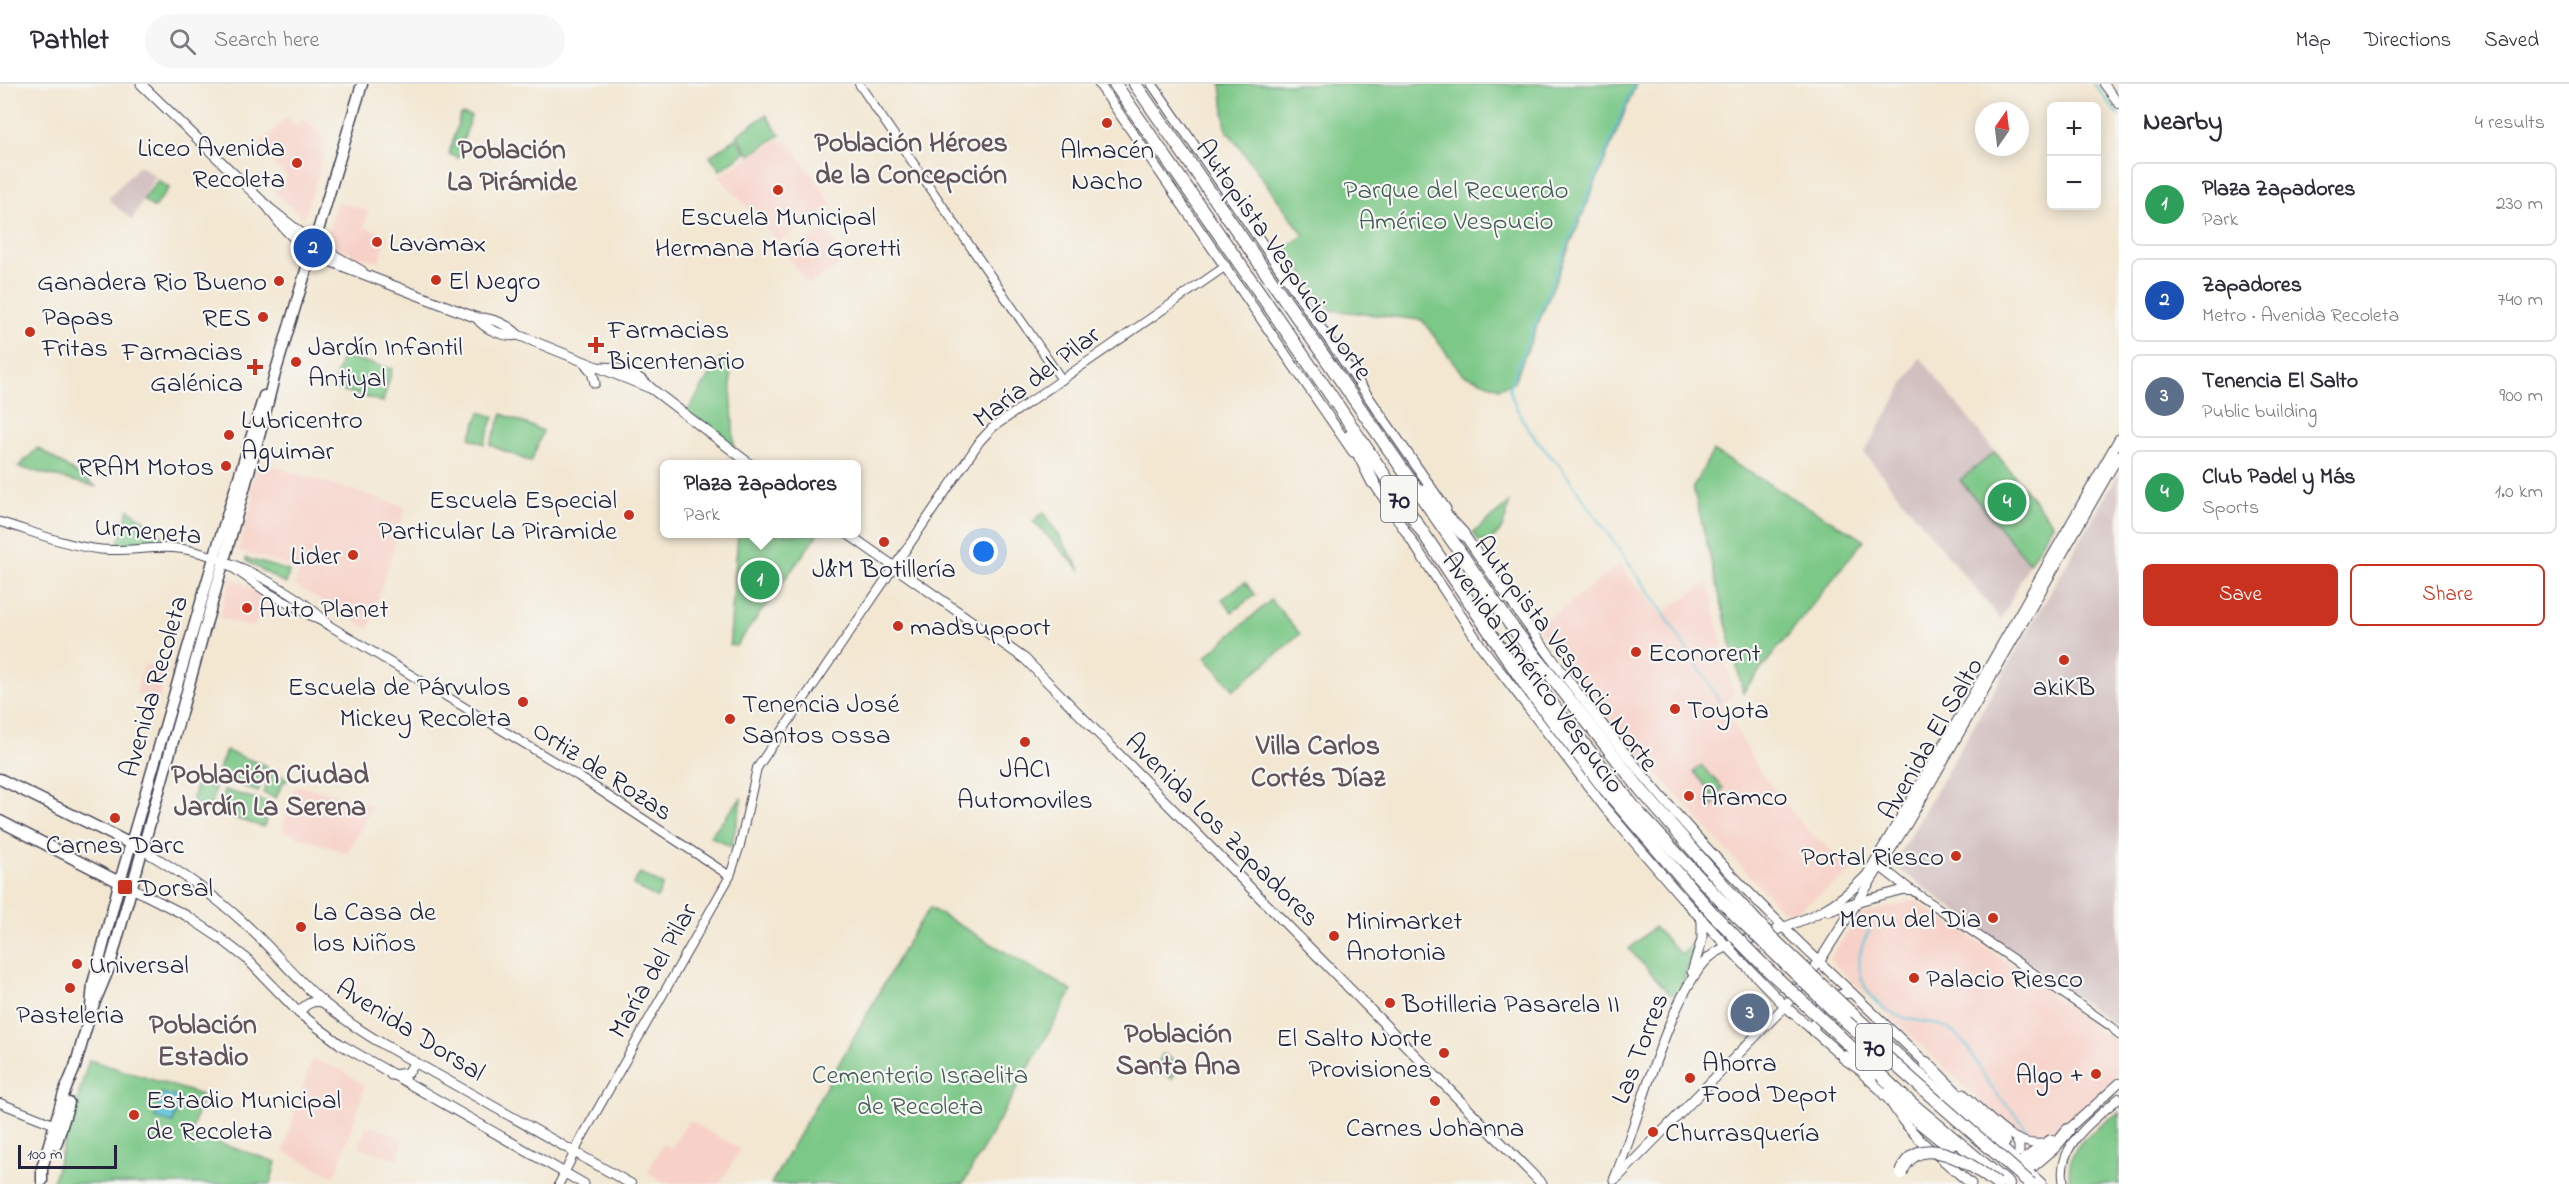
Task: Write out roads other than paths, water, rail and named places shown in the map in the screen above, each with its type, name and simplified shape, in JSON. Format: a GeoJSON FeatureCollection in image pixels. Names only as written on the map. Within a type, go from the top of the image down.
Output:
{"type":"FeatureCollection","features":[{"type":"Feature","properties":{"kind":"highway","name":"Autopista Vespucio Norte"},"geometry":{"type":"LineString","coordinates":[[1115,84],[1332,397],[1526,686],[1576,753],[1707,917],[1904,1097],[2008,1184]]}},
{"type":"Feature","properties":{"kind":"highway","name":"Autopista Vespucio Norte"},"geometry":{"type":"LineString","coordinates":[[1135,84],[1510,624],[1727,899],[2040,1184]]}},
{"type":"Feature","properties":{"kind":"highway"},"geometry":{"type":"LineString","coordinates":[[1332,397],[1373,482]]}},
{"type":"Feature","properties":{"kind":"highway"},"geometry":{"type":"LineString","coordinates":[[1398,464],[1463,534]]}},
{"type":"Feature","properties":{"kind":"highway","name":"70"},"geometry":{"type":"LineString","coordinates":[[1467,600],[1638,812],[1727,899],[1833,1010],[2031,1184]]}},
{"type":"Feature","properties":{"kind":"highway"},"geometry":{"type":"LineString","coordinates":[[1844,1057],[1946,1133]]}},
{"type":"Feature","properties":{"kind":"highway"},"geometry":{"type":"LineString","coordinates":[[1926,1063],[2004,1142],[2040,1184]]}},
{"type":"Feature","properties":{"kind":"highway"},"geometry":{"type":"LineString","coordinates":[[1885,1094],[1997,1184]]}},
{"type":"Feature","properties":{"kind":"highway"},"geometry":{"type":"LineString","coordinates":[[2026,1159],[2055,1146],[2072,1134]]}},
{"type":"Feature","properties":{"kind":"highway"},"geometry":{"type":"LineString","coordinates":[[2026,1159],[2052,1141]]}},
{"type":"Feature","properties":{"kind":"highway"},"geometry":{"type":"LineString","coordinates":[[1900,1179],[1912,1157],[1928,1151],[1941,1152],[1973,1165]]}},
{"type":"Feature","properties":{"kind":"main road"},"geometry":{"type":"LineString","coordinates":[[141,84],[268,207],[316,250],[329,252],[366,274],[477,318],[490,319],[508,327],[518,335],[600,367],[613,367],[628,372],[644,381],[744,460]]}},
{"type":"Feature","properties":{"kind":"main road","name":"Avenida Recoleta"},"geometry":{"type":"LineString","coordinates":[[91,1011],[93,984],[109,921],[192,633],[219,559],[362,84]]}},
{"type":"Feature","properties":{"kind":"main road","name":"Avenida Américo Vespucio"},"geometry":{"type":"LineString","coordinates":[[1099,84],[1373,482],[1480,646],[1605,808],[1707,917],[1727,946],[1785,1006],[1885,1094],[1907,1126],[1971,1184]]}},
{"type":"Feature","properties":{"kind":"main road"},"geometry":{"type":"LineString","coordinates":[[1152,84],[1540,645],[1626,755],[1682,821],[1739,882],[1819,962],[1926,1063]]}},
{"type":"Feature","properties":{"kind":"main road"},"geometry":{"type":"LineString","coordinates":[[268,207],[296,240],[310,245],[347,270],[366,274]]}},
{"type":"Feature","properties":{"kind":"main road"},"geometry":{"type":"LineString","coordinates":[[580,359],[592,372],[595,383]]}},
{"type":"Feature","properties":{"kind":"main road","name":"Avenida El Salto"},"geometry":{"type":"LineString","coordinates":[[1727,946],[1818,915],[1850,892],[1873,867],[2119,439]]}},
{"type":"Feature","properties":{"kind":"main road","name":"Avenida El Salto"},"geometry":{"type":"LineString","coordinates":[[1612,1183],[1785,1006],[1819,962],[1881,867],[2119,455]]}},
{"type":"Feature","properties":{"kind":"main road","name":"Avenida Los Zapadores"},"geometry":{"type":"LineString","coordinates":[[854,538],[1025,659],[1542,1184]]}},
{"type":"Feature","properties":{"kind":"main road","name":"Avenida Recoleta"},"geometry":{"type":"LineString","coordinates":[[41,1182],[42,1168],[58,1126],[91,1011],[106,976],[143,850],[199,646],[219,559]]}},
{"type":"Feature","properties":{"kind":"main road"},"geometry":{"type":"LineString","coordinates":[[192,633],[194,641],[199,646]]}},
{"type":"Feature","properties":{"kind":"main road","name":"Avenida Dorsal"},"geometry":{"type":"LineString","coordinates":[[0,779],[131,843],[189,878],[220,901],[256,934],[323,1002],[363,1032],[631,1184]]}},
{"type":"Feature","properties":{"kind":"main road","name":"Avenida Dorsal"},"geometry":{"type":"LineString","coordinates":[[0,821],[187,916],[220,938],[252,965],[299,1013],[340,1044],[584,1184]]}},
{"type":"Feature","properties":{"kind":"main road"},"geometry":{"type":"LineString","coordinates":[[1881,867],[1909,889]]}},
{"type":"Feature","properties":{"kind":"main road"},"geometry":{"type":"LineString","coordinates":[[1707,917],[1713,924],[1722,923],[1736,916],[1744,897],[1739,882]]}},
{"type":"Feature","properties":{"kind":"main road"},"geometry":{"type":"LineString","coordinates":[[1818,915],[1857,902]]}},
{"type":"Feature","properties":{"kind":"main road"},"geometry":{"type":"LineString","coordinates":[[1691,980],[1707,917]]}},
{"type":"Feature","properties":{"kind":"main road"},"geometry":{"type":"LineString","coordinates":[[109,921],[116,926],[118,936]]}},
{"type":"Feature","properties":{"kind":"main road"},"geometry":{"type":"LineString","coordinates":[[1740,959],[1739,949],[1750,939]]}},
{"type":"Feature","properties":{"kind":"main road","name":"Las Torres"},"geometry":{"type":"LineString","coordinates":[[1612,1183],[1652,1071],[1691,980],[1705,960],[1727,946]]}},
{"type":"Feature","properties":{"kind":"main road"},"geometry":{"type":"LineString","coordinates":[[1814,1032],[1815,1016],[1824,1003],[1837,995],[1852,993]]}},
{"type":"Feature","properties":{"kind":"main road"},"geometry":{"type":"LineString","coordinates":[[299,1013],[307,1004],[323,1002]]}},
{"type":"Feature","properties":{"kind":"main road"},"geometry":{"type":"LineString","coordinates":[[391,1075],[408,1073],[415,1062]]}},
{"type":"Feature","properties":{"kind":"main road"},"geometry":{"type":"LineString","coordinates":[[2016,1139],[2026,1159]]}},
{"type":"Feature","properties":{"kind":"street"},"geometry":{"type":"LineString","coordinates":[[858,84],[1062,380]]}},
{"type":"Feature","properties":{"kind":"street"},"geometry":{"type":"LineString","coordinates":[[2104,84],[2119,104]]}},
{"type":"Feature","properties":{"kind":"street","name":"María del Pilar"},"geometry":{"type":"LineString","coordinates":[[559,1184],[574,1152],[730,876],[738,854],[759,764],[986,434],[1226,266]]}},
{"type":"Feature","properties":{"kind":"street","name":"Urmeneta"},"geometry":{"type":"LineString","coordinates":[[0,522],[93,549],[176,548],[219,559]]}},
{"type":"Feature","properties":{"kind":"street","name":"Ortiz de Rozas"},"geometry":{"type":"LineString","coordinates":[[219,559],[267,592],[330,626],[578,776],[730,876]]}},
{"type":"Feature","properties":{"kind":"street"},"geometry":{"type":"LineString","coordinates":[[1857,902],[1909,889],[2112,1027],[2119,1035]]}},
{"type":"Feature","properties":{"kind":"street"},"geometry":{"type":"LineString","coordinates":[[1926,1063],[2016,1139],[2034,1144],[2072,1134],[2119,1098]]}},
{"type":"Feature","properties":{"kind":"street"},"geometry":{"type":"LineString","coordinates":[[2064,1184],[2063,1160],[2072,1134],[2119,1083]]}},
{"type":"Feature","properties":{"kind":"street"},"geometry":{"type":"LineString","coordinates":[[0,1103],[58,1126]]}},
{"type":"Feature","properties":{"kind":"water"},"geometry":{"type":"Polygon","coordinates":[[[162,1093],[180,1098],[173,1123],[155,1118],[162,1093]]]}},
{"type":"Feature","properties":{"kind":"waterway"},"geometry":{"type":"LineString","coordinates":[[1634,84],[1509,387],[1516,408],[1528,428],[1558,463],[1661,609],[1720,701]]}},
{"type":"Feature","properties":{"kind":"waterway"},"geometry":{"type":"LineString","coordinates":[[2094,84],[2119,116]]}},
{"type":"Feature","properties":{"kind":"waterway"},"geometry":{"type":"LineString","coordinates":[[1870,930],[1860,955],[1862,980],[1868,991],[1886,1010],[1899,1016],[1945,1027],[1958,1036],[1969,1049],[1991,1087],[2018,1117],[2030,1137]]}},
{"type":"Feature","properties":{"kind":"place","name":"Almacén Nacho"},"geometry":{"type":"Point","coordinates":[1107,123]}},
{"type":"Feature","properties":{"kind":"place","name":"Liceo Avenida Recoleta"},"geometry":{"type":"Point","coordinates":[297,163]}},
{"type":"Feature","properties":{"kind":"place","name":"Escuela Municipal Hermana María Goretti"},"geometry":{"type":"Point","coordinates":[778,190]}},
{"type":"Feature","properties":{"kind":"place","name":"Lavamax"},"geometry":{"type":"Point","coordinates":[377,242]}},
{"type":"Feature","properties":{"kind":"place","name":"Zapadores"},"geometry":{"type":"Point","coordinates":[313,248]}},
{"type":"Feature","properties":{"kind":"place","name":"El Negro"},"geometry":{"type":"Point","coordinates":[436,280]}},
{"type":"Feature","properties":{"kind":"place","name":"Ganadera Rio Bueno"},"geometry":{"type":"Point","coordinates":[279,281]}},
{"type":"Feature","properties":{"kind":"place","name":"RES"},"geometry":{"type":"Point","coordinates":[263,317]}},
{"type":"Feature","properties":{"kind":"place","name":"Papas Fritas"},"geometry":{"type":"Point","coordinates":[30,332]}},
{"type":"Feature","properties":{"kind":"place","name":"Farmacias Bicentenario"},"geometry":{"type":"Point","coordinates":[596,345]}},
{"type":"Feature","properties":{"kind":"place","name":"Jardín Infantil Antiyal"},"geometry":{"type":"Point","coordinates":[296,362]}},
{"type":"Feature","properties":{"kind":"place","name":"Farmacias Galénica"},"geometry":{"type":"Point","coordinates":[255,367]}},
{"type":"Feature","properties":{"kind":"place","name":"Lubricentro Aguimar"},"geometry":{"type":"Point","coordinates":[229,435]}},
{"type":"Feature","properties":{"kind":"place","name":"RRAM Motos"},"geometry":{"type":"Point","coordinates":[226,466]}},
{"type":"Feature","properties":{"kind":"place","name":"Club Padel y Más"},"geometry":{"type":"Point","coordinates":[2007,502]}},
{"type":"Feature","properties":{"kind":"place","name":"Escuela Especial Particular La Piramide"},"geometry":{"type":"Point","coordinates":[629,515]}},
{"type":"Feature","properties":{"kind":"place","name":"J&M Botillería"},"geometry":{"type":"Point","coordinates":[884,542]}},
{"type":"Feature","properties":{"kind":"place","name":"Lider"},"geometry":{"type":"Point","coordinates":[353,555]}},
{"type":"Feature","properties":{"kind":"place","name":"Plaza Zapadores"},"geometry":{"type":"Point","coordinates":[760,580]}},
{"type":"Feature","properties":{"kind":"place","name":"Auto Planet"},"geometry":{"type":"Point","coordinates":[247,608]}},
{"type":"Feature","properties":{"kind":"place","name":"madsupport"},"geometry":{"type":"Point","coordinates":[898,626]}},
{"type":"Feature","properties":{"kind":"place","name":"Econorent"},"geometry":{"type":"Point","coordinates":[1636,652]}},
{"type":"Feature","properties":{"kind":"place","name":"akiKB"},"geometry":{"type":"Point","coordinates":[2064,660]}},
{"type":"Feature","properties":{"kind":"place","name":"Escuela de Párvulos Mickey Recoleta"},"geometry":{"type":"Point","coordinates":[523,702]}},
{"type":"Feature","properties":{"kind":"place","name":"Toyota"},"geometry":{"type":"Point","coordinates":[1675,709]}},
{"type":"Feature","properties":{"kind":"place","name":"Tenencia José Santos Ossa"},"geometry":{"type":"Point","coordinates":[730,719]}},
{"type":"Feature","properties":{"kind":"place","name":"JACI Automoviles"},"geometry":{"type":"Point","coordinates":[1025,742]}},
{"type":"Feature","properties":{"kind":"place","name":"Aramco"},"geometry":{"type":"Point","coordinates":[1689,796]}},
{"type":"Feature","properties":{"kind":"place","name":"Carnes Darc"},"geometry":{"type":"Point","coordinates":[115,818]}},
{"type":"Feature","properties":{"kind":"place","name":"Portal Riesco"},"geometry":{"type":"Point","coordinates":[1956,856]}},
{"type":"Feature","properties":{"kind":"place","name":"Dorsal"},"geometry":{"type":"Point","coordinates":[125,887]}},
{"type":"Feature","properties":{"kind":"place","name":"Menu del Dia"},"geometry":{"type":"Point","coordinates":[1993,918]}},
{"type":"Feature","properties":{"kind":"place","name":"La Casa de los Niños"},"geometry":{"type":"Point","coordinates":[301,927]}},
{"type":"Feature","properties":{"kind":"place","name":"Minimarket Anotonia"},"geometry":{"type":"Point","coordinates":[1334,936]}},
{"type":"Feature","properties":{"kind":"place","name":"Universal"},"geometry":{"type":"Point","coordinates":[77,964]}},
{"type":"Feature","properties":{"kind":"place","name":"Palacio Riesco"},"geometry":{"type":"Point","coordinates":[1914,978]}},
{"type":"Feature","properties":{"kind":"place","name":"Pasteleria"},"geometry":{"type":"Point","coordinates":[70,988]}},
{"type":"Feature","properties":{"kind":"place","name":"Botilleria Pasarela II"},"geometry":{"type":"Point","coordinates":[1390,1003]}},
{"type":"Feature","properties":{"kind":"place","name":"Tenencia El Salto"},"geometry":{"type":"Point","coordinates":[1750,1013]}},
{"type":"Feature","properties":{"kind":"place","name":"El Salto Norte Provisiones"},"geometry":{"type":"Point","coordinates":[1444,1053]}},
{"type":"Feature","properties":{"kind":"place","name":"Algo +"},"geometry":{"type":"Point","coordinates":[2096,1074]}},
{"type":"Feature","properties":{"kind":"place","name":"Ahorra Food Depot"},"geometry":{"type":"Point","coordinates":[1690,1078]}},
{"type":"Feature","properties":{"kind":"place","name":"Carnes Johanna"},"geometry":{"type":"Point","coordinates":[1435,1101]}},
{"type":"Feature","properties":{"kind":"place","name":"Estadio Municipal de Recoleta"},"geometry":{"type":"Point","coordinates":[134,1115]}},
{"type":"Feature","properties":{"kind":"place","name":"Churrasquería"},"geometry":{"type":"Point","coordinates":[1653,1132]}},
{"type":"Feature","properties":{"kind":"district","name":"Población Héroes de la Concepción"},"geometry":{"type":"Point","coordinates":[911,157]}},
{"type":"Feature","properties":{"kind":"district","name":"Población La Pirámide"},"geometry":{"type":"Point","coordinates":[512,164]}},
{"type":"Feature","properties":{"kind":"district","name":"Villa Carlos Cortés Díaz"},"geometry":{"type":"Point","coordinates":[1318,760]}},
{"type":"Feature","properties":{"kind":"district","name":"Población Ciudad Jardín La Serena"},"geometry":{"type":"Point","coordinates":[270,789]}},
{"type":"Feature","properties":{"kind":"district","name":"Población Estadio"},"geometry":{"type":"Point","coordinates":[203,1039]}},
{"type":"Feature","properties":{"kind":"district","name":"Población Santa Ana"},"geometry":{"type":"Point","coordinates":[1178,1048]}},
{"type":"Feature","properties":{"kind":"park label","name":"Parque del Recuerdo Américo Vespucio"},"geometry":{"type":"Point","coordinates":[1456,204]}},
{"type":"Feature","properties":{"kind":"park label","name":"Cementerio Israelita de Recoleta"},"geometry":{"type":"Point","coordinates":[920,1090]}}]}
